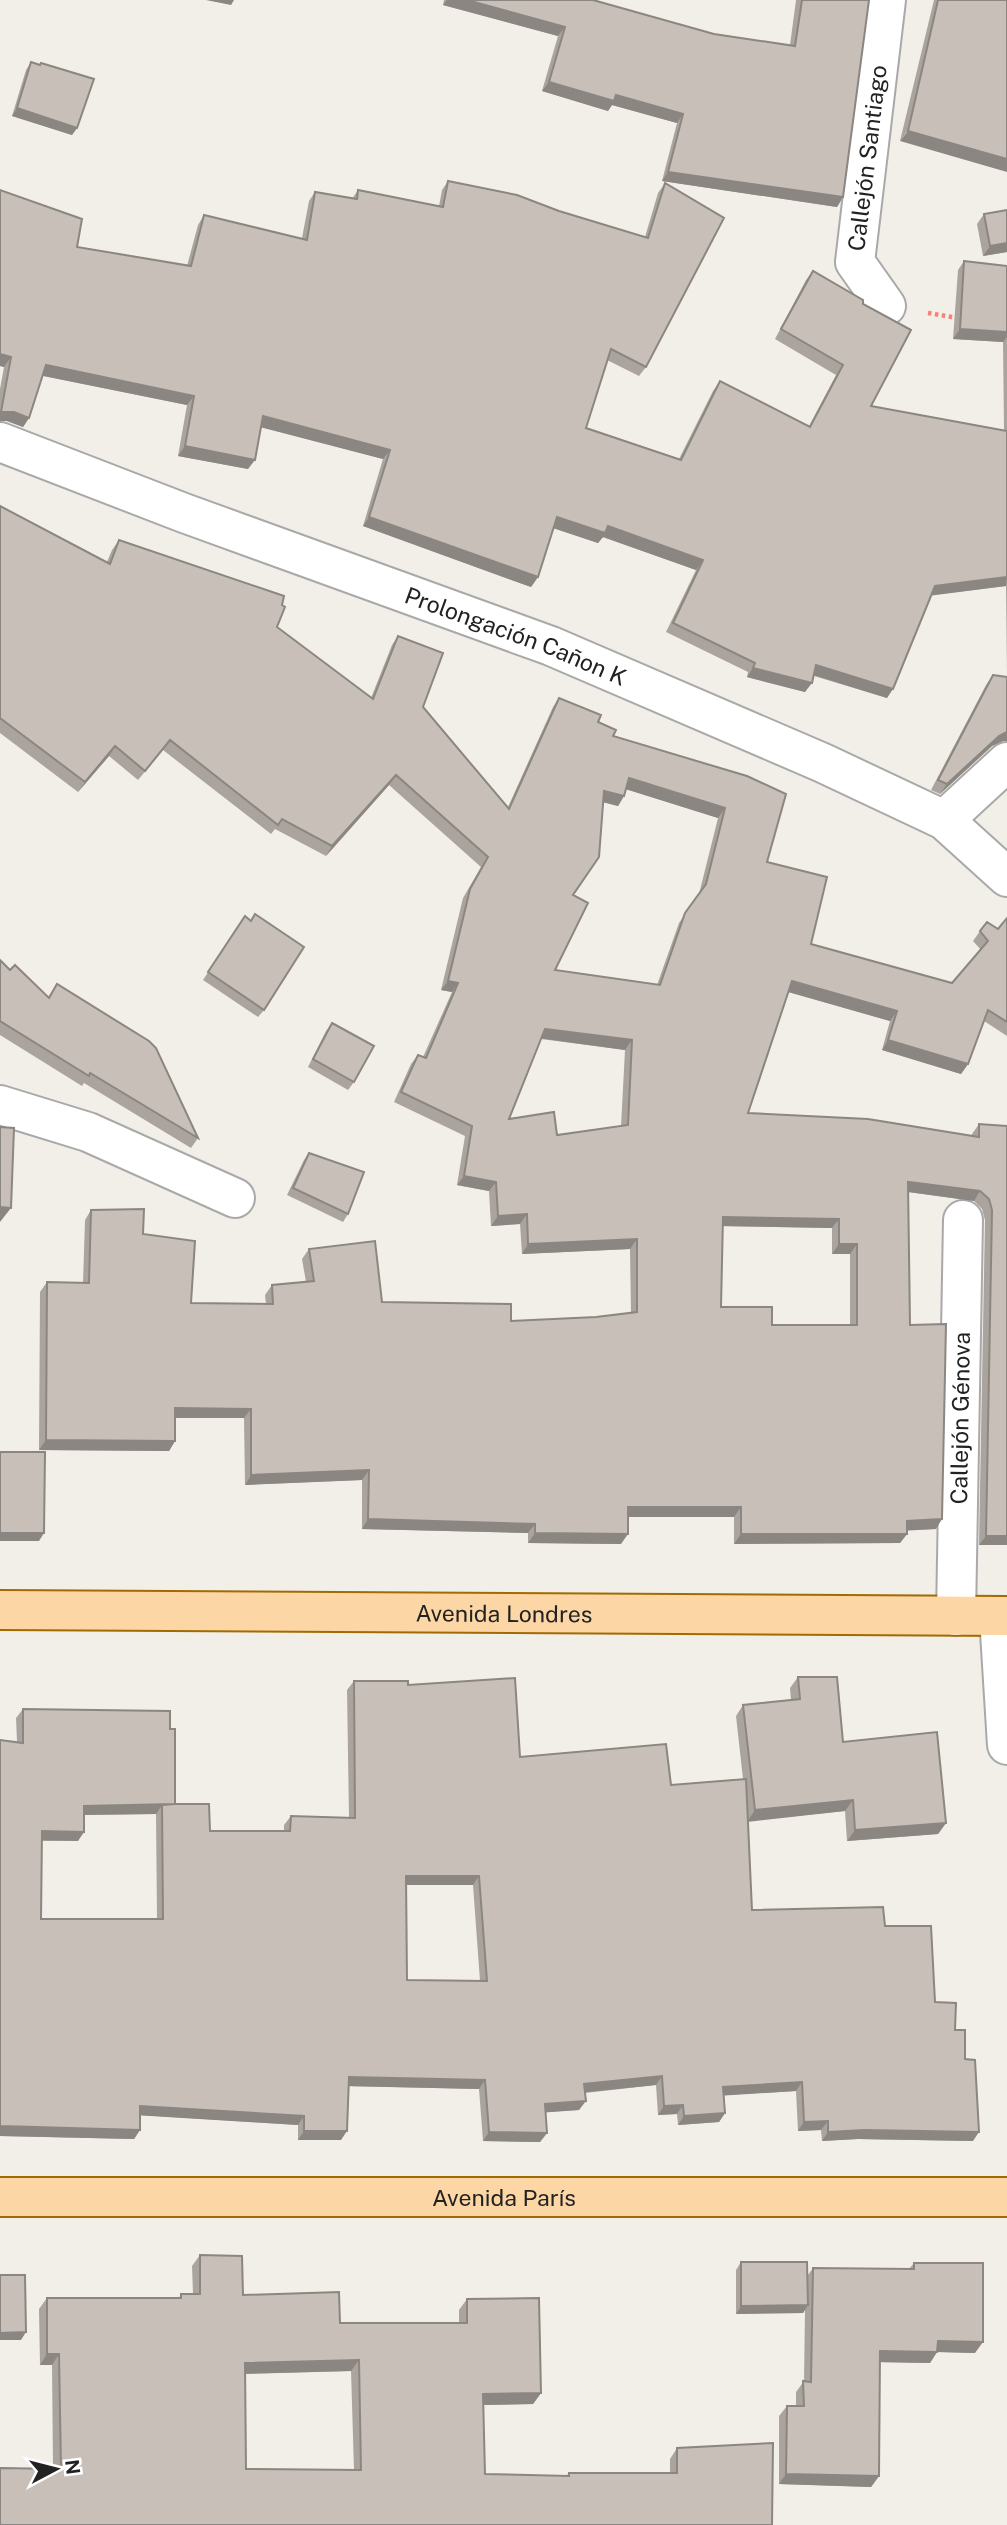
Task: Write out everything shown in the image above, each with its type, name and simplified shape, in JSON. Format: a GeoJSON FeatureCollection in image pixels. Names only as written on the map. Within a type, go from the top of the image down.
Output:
{"type":"FeatureCollection","features":[{"type":"Feature","properties":{"kind":"main road","name":"Avenida Londres"},"geometry":{"type":"LineString","coordinates":[[0,1610],[1003,1616]]}},
{"type":"Feature","properties":{"kind":"main road","name":"Avenida París"},"geometry":{"type":"LineString","coordinates":[[0,2197],[1007,2197]]}},
{"type":"Feature","properties":{"kind":"street","name":"Callejón Santiago"},"geometry":{"type":"LineString","coordinates":[[886,0],[855,262],[886,306]]}},
{"type":"Feature","properties":{"kind":"street","name":"Prolongación Cañon K"},"geometry":{"type":"LineString","coordinates":[[0,442],[184,513],[551,646],[824,763],[944,820],[1007,877]]}},
{"type":"Feature","properties":{"kind":"street"},"geometry":{"type":"LineString","coordinates":[[944,820],[1007,762]]}},
{"type":"Feature","properties":{"kind":"street"},"geometry":{"type":"LineString","coordinates":[[0,1105],[88,1132],[235,1198]]}},
{"type":"Feature","properties":{"kind":"street","name":"Callejón Génova"},"geometry":{"type":"LineString","coordinates":[[956,1616],[963,1220]]}},
{"type":"Feature","properties":{"kind":"street"},"geometry":{"type":"LineString","coordinates":[[1003,1616],[1007,1745]]}},
{"type":"Feature","properties":{"kind":"path"},"geometry":{"type":"LineString","coordinates":[[886,306],[965,319]]}},
{"type":"Feature","properties":{"kind":"building"},"geometry":{"type":"Polygon","coordinates":[[[467,0],[593,0],[714,34],[795,46],[802,0],[869,0],[843,197],[668,172],[683,114],[616,95],[614,101],[549,82],[565,27],[467,0]]]}},
{"type":"Feature","properties":{"kind":"building"},"geometry":{"type":"Polygon","coordinates":[[[938,0],[1007,0],[1007,159],[908,131],[938,0]]]}},
{"type":"Feature","properties":{"kind":"building"},"geometry":{"type":"Polygon","coordinates":[[[31,62],[94,79],[77,128],[17,108],[31,62]]]}},
{"type":"Feature","properties":{"kind":"building"},"geometry":{"type":"Polygon","coordinates":[[[448,181],[517,195],[559,211],[648,238],[665,183],[724,218],[646,367],[611,349],[586,428],[681,460],[720,381],[810,427],[843,365],[781,329],[813,271],[863,300],[863,304],[911,330],[871,406],[1007,431],[1007,577],[935,586],[893,689],[816,665],[812,683],[753,668],[755,663],[673,623],[703,560],[608,526],[605,533],[557,517],[538,577],[369,517],[390,450],[263,416],[255,460],[185,446],[194,396],[46,365],[29,418],[14,412],[1,412],[11,357],[0,354],[0,190],[82,219],[77,247],[191,266],[204,215],[307,240],[315,192],[357,199],[358,190],[443,207],[448,181]]]}},
{"type":"Feature","properties":{"kind":"building"},"geometry":{"type":"Polygon","coordinates":[[[1007,210],[1007,243],[990,246],[984,214],[1007,210]]]}},
{"type":"Feature","properties":{"kind":"building"},"geometry":{"type":"Polygon","coordinates":[[[964,261],[1007,266],[1007,332],[960,329],[964,261]]]}},
{"type":"Feature","properties":{"kind":"building"},"geometry":{"type":"Polygon","coordinates":[[[0,506],[110,564],[119,540],[284,596],[282,605],[285,607],[277,627],[373,699],[398,636],[443,653],[423,707],[509,809],[559,698],[601,715],[598,722],[616,730],[613,736],[747,776],[786,794],[767,862],[827,877],[811,944],[952,983],[988,941],[980,931],[987,922],[998,929],[1007,918],[1007,1022],[988,1010],[968,1064],[888,1040],[897,1011],[792,981],[748,1113],[868,1119],[979,1137],[979,1124],[1007,1126],[1007,1536],[986,1536],[992,1210],[989,1199],[980,1191],[908,1182],[910,1325],[946,1324],[942,1519],[907,1521],[907,1534],[741,1534],[741,1507],[628,1507],[628,1534],[535,1533],[535,1524],[368,1519],[369,1470],[251,1475],[251,1409],[175,1408],[175,1441],[46,1440],[47,1282],[89,1283],[91,1210],[144,1209],[143,1234],[195,1241],[191,1303],[273,1304],[272,1285],[314,1281],[309,1249],[375,1241],[382,1302],[511,1304],[511,1321],[637,1312],[637,1239],[528,1244],[527,1214],[498,1216],[496,1182],[464,1176],[472,1126],[401,1092],[418,1055],[426,1058],[458,983],[448,981],[470,889],[488,857],[396,775],[332,846],[282,819],[278,825],[170,740],[145,771],[115,746],[85,782],[0,718],[0,506]],[[629,778],[624,796],[604,791],[599,857],[573,895],[588,903],[555,970],[660,985],[685,913],[706,884],[725,808],[629,778]],[[545,1029],[509,1119],[554,1112],[557,1135],[628,1125],[632,1040],[545,1029]],[[723,1217],[721,1307],[772,1307],[772,1325],[857,1325],[857,1244],[839,1244],[839,1219],[723,1217]]]}},
{"type":"Feature","properties":{"kind":"building"},"geometry":{"type":"Polygon","coordinates":[[[993,675],[1007,677],[1007,732],[999,736],[947,784],[938,780],[993,675]]]}},
{"type":"Feature","properties":{"kind":"building"},"geometry":{"type":"Polygon","coordinates":[[[255,914],[304,947],[264,1010],[208,972],[245,916],[251,921],[255,914]]]}},
{"type":"Feature","properties":{"kind":"building"},"geometry":{"type":"Polygon","coordinates":[[[0,960],[10,970],[15,965],[49,998],[57,984],[149,1041],[156,1048],[198,1138],[0,1021],[0,960]]]}},
{"type":"Feature","properties":{"kind":"building"},"geometry":{"type":"Polygon","coordinates":[[[332,1023],[374,1046],[354,1082],[313,1059],[332,1023]]]}},
{"type":"Feature","properties":{"kind":"building"},"geometry":{"type":"Polygon","coordinates":[[[0,1127],[14,1128],[11,1208],[0,1207],[0,1127]]]}},
{"type":"Feature","properties":{"kind":"building"},"geometry":{"type":"Polygon","coordinates":[[[309,1153],[364,1172],[348,1214],[293,1188],[309,1153]]]}},
{"type":"Feature","properties":{"kind":"building"},"geometry":{"type":"Polygon","coordinates":[[[0,1452],[45,1452],[44,1533],[0,1533],[0,1452]]]}},
{"type":"Feature","properties":{"kind":"building"},"geometry":{"type":"Polygon","coordinates":[[[798,1677],[837,1677],[843,1742],[937,1732],[946,1823],[855,1830],[853,1800],[755,1810],[743,1705],[800,1699],[798,1677]]]}},
{"type":"Feature","properties":{"kind":"building"},"geometry":{"type":"Polygon","coordinates":[[[515,1678],[520,1757],[666,1744],[671,1785],[746,1779],[752,1910],[883,1907],[885,1926],[931,1926],[935,2002],[956,2003],[955,2030],[965,2030],[965,2059],[975,2060],[979,2132],[828,2132],[828,2121],[804,2122],[802,2082],[723,2087],[725,2113],[684,2116],[683,2105],[664,2106],[662,2076],[584,2084],[586,2101],[545,2104],[547,2133],[489,2132],[485,2080],[349,2077],[347,2131],[304,2131],[304,2116],[140,2106],[140,2130],[0,2126],[0,1740],[23,1743],[23,1709],[170,1711],[170,1729],[175,1729],[175,1804],[209,1804],[210,1831],[290,1831],[291,1816],[355,1818],[354,1681],[408,1681],[408,1685],[515,1678]],[[175,1804],[84,1806],[84,1832],[42,1831],[41,1919],[163,1919],[162,1805],[175,1804]],[[406,1876],[407,1980],[487,1981],[479,1876],[406,1876]]]}},
{"type":"Feature","properties":{"kind":"building"},"geometry":{"type":"Polygon","coordinates":[[[200,2255],[242,2256],[243,2295],[339,2292],[340,2323],[467,2323],[467,2299],[539,2298],[541,2393],[483,2394],[485,2474],[569,2476],[569,2473],[677,2473],[677,2448],[773,2443],[772,2525],[0,2525],[0,2468],[61,2469],[59,2354],[47,2354],[47,2298],[181,2298],[181,2294],[200,2294],[200,2255]],[[359,2360],[245,2363],[246,2469],[361,2470],[359,2360]]]}},
{"type":"Feature","properties":{"kind":"building"},"geometry":{"type":"Polygon","coordinates":[[[741,2262],[807,2262],[808,2305],[741,2306],[741,2262]]]}},
{"type":"Feature","properties":{"kind":"building"},"geometry":{"type":"Polygon","coordinates":[[[914,2263],[983,2263],[983,2342],[938,2341],[937,2352],[880,2351],[879,2476],[786,2474],[787,2406],[804,2406],[803,2381],[811,2382],[813,2268],[914,2269],[914,2263]]]}},
{"type":"Feature","properties":{"kind":"building"},"geometry":{"type":"Polygon","coordinates":[[[0,2275],[25,2275],[26,2332],[0,2333],[0,2275]]]}}]}
